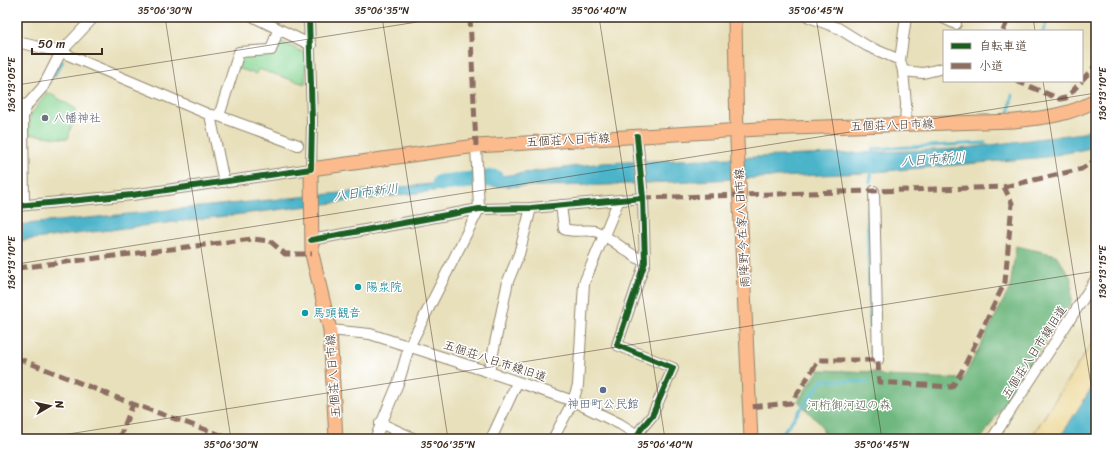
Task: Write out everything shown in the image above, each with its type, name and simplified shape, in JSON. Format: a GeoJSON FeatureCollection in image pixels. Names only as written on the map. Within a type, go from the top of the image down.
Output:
{"type":"FeatureCollection","features":[{"type":"Feature","properties":{"kind":"main road","name":"雨降野今在家八日市線"},"geometry":{"type":"LineString","coordinates":[[735,17],[737,136],[751,439]]}},
{"type":"Feature","properties":{"kind":"main road","name":"五個荘八日市線"},"geometry":{"type":"LineString","coordinates":[[336,439],[335,386],[330,330],[323,307],[311,240],[311,169],[476,146],[636,136],[737,136],[905,125],[1014,121],[1042,118],[1070,112],[1096,100]]}},
{"type":"Feature","properties":{"kind":"street"},"geometry":{"type":"LineString","coordinates":[[94,17],[61,52],[43,87],[22,104],[21,206],[132,194],[311,169],[311,45],[309,17]]}},
{"type":"Feature","properties":{"kind":"street"},"geometry":{"type":"LineString","coordinates":[[254,17],[311,45]]}},
{"type":"Feature","properties":{"kind":"street"},"geometry":{"type":"LineString","coordinates":[[809,17],[824,19],[867,46],[900,60]]}},
{"type":"Feature","properties":{"kind":"street"},"geometry":{"type":"LineString","coordinates":[[905,125],[906,104],[903,71],[900,60],[906,17]]}},
{"type":"Feature","properties":{"kind":"street"},"geometry":{"type":"LineString","coordinates":[[941,17],[956,24]]}},
{"type":"Feature","properties":{"kind":"street"},"geometry":{"type":"LineString","coordinates":[[224,182],[215,115],[239,52],[271,50],[278,30]]}},
{"type":"Feature","properties":{"kind":"street"},"geometry":{"type":"LineString","coordinates":[[17,42],[61,52],[215,115],[298,145]]}},
{"type":"Feature","properties":{"kind":"street"},"geometry":{"type":"LineString","coordinates":[[903,71],[923,73],[943,68]]}},
{"type":"Feature","properties":{"kind":"street"},"geometry":{"type":"LineString","coordinates":[[636,136],[643,198],[645,262],[618,345],[673,368],[652,416],[639,438]]}},
{"type":"Feature","properties":{"kind":"street"},"geometry":{"type":"LineString","coordinates":[[375,439],[380,423],[400,381],[409,347],[479,209],[476,146]]}},
{"type":"Feature","properties":{"kind":"street"},"geometry":{"type":"LineString","coordinates":[[874,191],[878,360]]}},
{"type":"Feature","properties":{"kind":"street"},"geometry":{"type":"LineString","coordinates":[[311,240],[479,209],[531,208],[618,202],[643,198]]}},
{"type":"Feature","properties":{"kind":"street"},"geometry":{"type":"LineString","coordinates":[[553,439],[573,401],[578,385],[584,283],[618,202]]}},
{"type":"Feature","properties":{"kind":"street"},"geometry":{"type":"LineString","coordinates":[[561,205],[564,229],[572,232],[596,231],[632,256],[645,262]]}},
{"type":"Feature","properties":{"kind":"street"},"geometry":{"type":"LineString","coordinates":[[490,372],[508,281],[519,254],[531,208]]}},
{"type":"Feature","properties":{"kind":"street","name":"五個荘八日市線旧道"},"geometry":{"type":"LineString","coordinates":[[992,439],[1096,279]]}},
{"type":"Feature","properties":{"kind":"street","name":"五個荘八日市線旧道"},"geometry":{"type":"LineString","coordinates":[[330,330],[370,334],[490,372],[517,383],[573,401],[639,438]]}},
{"type":"Feature","properties":{"kind":"street"},"geometry":{"type":"LineString","coordinates":[[491,439],[517,383]]}},
{"type":"Feature","properties":{"kind":"street"},"geometry":{"type":"LineString","coordinates":[[380,423],[415,439]]}},
{"type":"Feature","properties":{"kind":"green space"},"geometry":{"type":"Polygon","coordinates":[[[281,42],[307,54],[305,84],[258,69],[256,74],[237,68],[241,56],[273,54],[281,42]]]}},
{"type":"Feature","properties":{"kind":"green space"},"geometry":{"type":"Polygon","coordinates":[[[47,92],[76,109],[68,139],[28,134],[30,116],[47,92]]]}},
{"type":"Feature","properties":{"kind":"green space","name":"河桁御河辺の森"},"geometry":{"type":"Polygon","coordinates":[[[1016,246],[1056,255],[1072,279],[1071,303],[981,439],[826,439],[821,425],[798,401],[819,370],[875,372],[884,376],[963,379],[1010,288],[1016,246]]]}},
{"type":"Feature","properties":{"kind":"sand"},"geometry":{"type":"Polygon","coordinates":[[[1096,337],[1096,439],[1030,439],[1088,349],[1096,337]]]}},
{"type":"Feature","properties":{"kind":"water"},"geometry":{"type":"Polygon","coordinates":[[[1096,124],[1096,144],[1091,148],[1046,157],[863,173],[606,185],[467,187],[17,241],[17,225],[462,181],[602,163],[960,149],[1083,133],[1096,124]]]}},
{"type":"Feature","properties":{"kind":"water"},"geometry":{"type":"Polygon","coordinates":[[[1096,381],[1096,439],[1059,439],[1096,381]]]}},
{"type":"Feature","properties":{"kind":"waterway"},"geometry":{"type":"LineString","coordinates":[[1043,30],[1049,17]]}},
{"type":"Feature","properties":{"kind":"waterway"},"geometry":{"type":"LineString","coordinates":[[54,76],[63,61]]}},
{"type":"Feature","properties":{"kind":"waterway"},"geometry":{"type":"LineString","coordinates":[[1009,114],[1012,95]]}},
{"type":"Feature","properties":{"kind":"waterway"},"geometry":{"type":"LineString","coordinates":[[873,156],[873,149],[985,143]]}},
{"type":"Feature","properties":{"kind":"waterway"},"geometry":{"type":"LineString","coordinates":[[870,182],[872,170]]}},
{"type":"Feature","properties":{"kind":"waterway","name":"八日市新川"},"geometry":{"type":"LineString","coordinates":[[440,183],[495,178]]}},
{"type":"Feature","properties":{"kind":"waterway"},"geometry":{"type":"LineString","coordinates":[[867,209],[871,352]]}},
{"type":"Feature","properties":{"kind":"waterway"},"geometry":{"type":"LineString","coordinates":[[778,439],[823,380],[869,382]]}},
{"type":"Feature","properties":{"kind":"marked path"},"geometry":{"type":"LineString","coordinates":[[470,17],[476,146]]}},
{"type":"Feature","properties":{"kind":"marked path"},"geometry":{"type":"LineString","coordinates":[[1003,30],[1009,17]]}},
{"type":"Feature","properties":{"kind":"marked path"},"geometry":{"type":"LineString","coordinates":[[1083,79],[1096,65]]}},
{"type":"Feature","properties":{"kind":"marked path"},"geometry":{"type":"LineString","coordinates":[[1018,82],[1060,99],[1066,98],[1081,82]]}},
{"type":"Feature","properties":{"kind":"marked path"},"geometry":{"type":"LineString","coordinates":[[1004,187],[1081,169],[1096,160]]}},
{"type":"Feature","properties":{"kind":"marked path"},"geometry":{"type":"LineString","coordinates":[[643,198],[1004,187],[1012,203],[1005,282],[962,371],[952,387],[879,382],[878,360],[819,360],[791,403],[750,407]]}},
{"type":"Feature","properties":{"kind":"marked path"},"geometry":{"type":"LineString","coordinates":[[17,268],[252,239],[270,241],[285,254],[312,254]]}},
{"type":"Feature","properties":{"kind":"marked path"},"geometry":{"type":"LineString","coordinates":[[17,358],[133,404],[232,439]]}},
{"type":"Feature","properties":{"kind":"marked path"},"geometry":{"type":"LineString","coordinates":[[119,439],[133,404]]}},
{"type":"Feature","properties":{"kind":"cycle path"},"geometry":{"type":"LineString","coordinates":[[17,206],[132,195],[311,169],[312,121],[309,17]]}},
{"type":"Feature","properties":{"kind":"cycle path"},"geometry":{"type":"LineString","coordinates":[[636,439],[641,429],[652,416],[673,368],[617,345],[645,262],[643,198],[637,136]]}},
{"type":"Feature","properties":{"kind":"cycle path"},"geometry":{"type":"LineString","coordinates":[[311,240],[479,209],[531,208],[643,198]]}},
{"type":"Feature","properties":{"kind":"place","name":"八幡神社"},"geometry":{"type":"Point","coordinates":[45,118]}},
{"type":"Feature","properties":{"kind":"place","name":"陽泉院"},"geometry":{"type":"Point","coordinates":[358,287]}},
{"type":"Feature","properties":{"kind":"place","name":"馬頭観音"},"geometry":{"type":"Point","coordinates":[305,313]}},
{"type":"Feature","properties":{"kind":"place","name":"神田町公民館"},"geometry":{"type":"Point","coordinates":[603,390]}}]}
